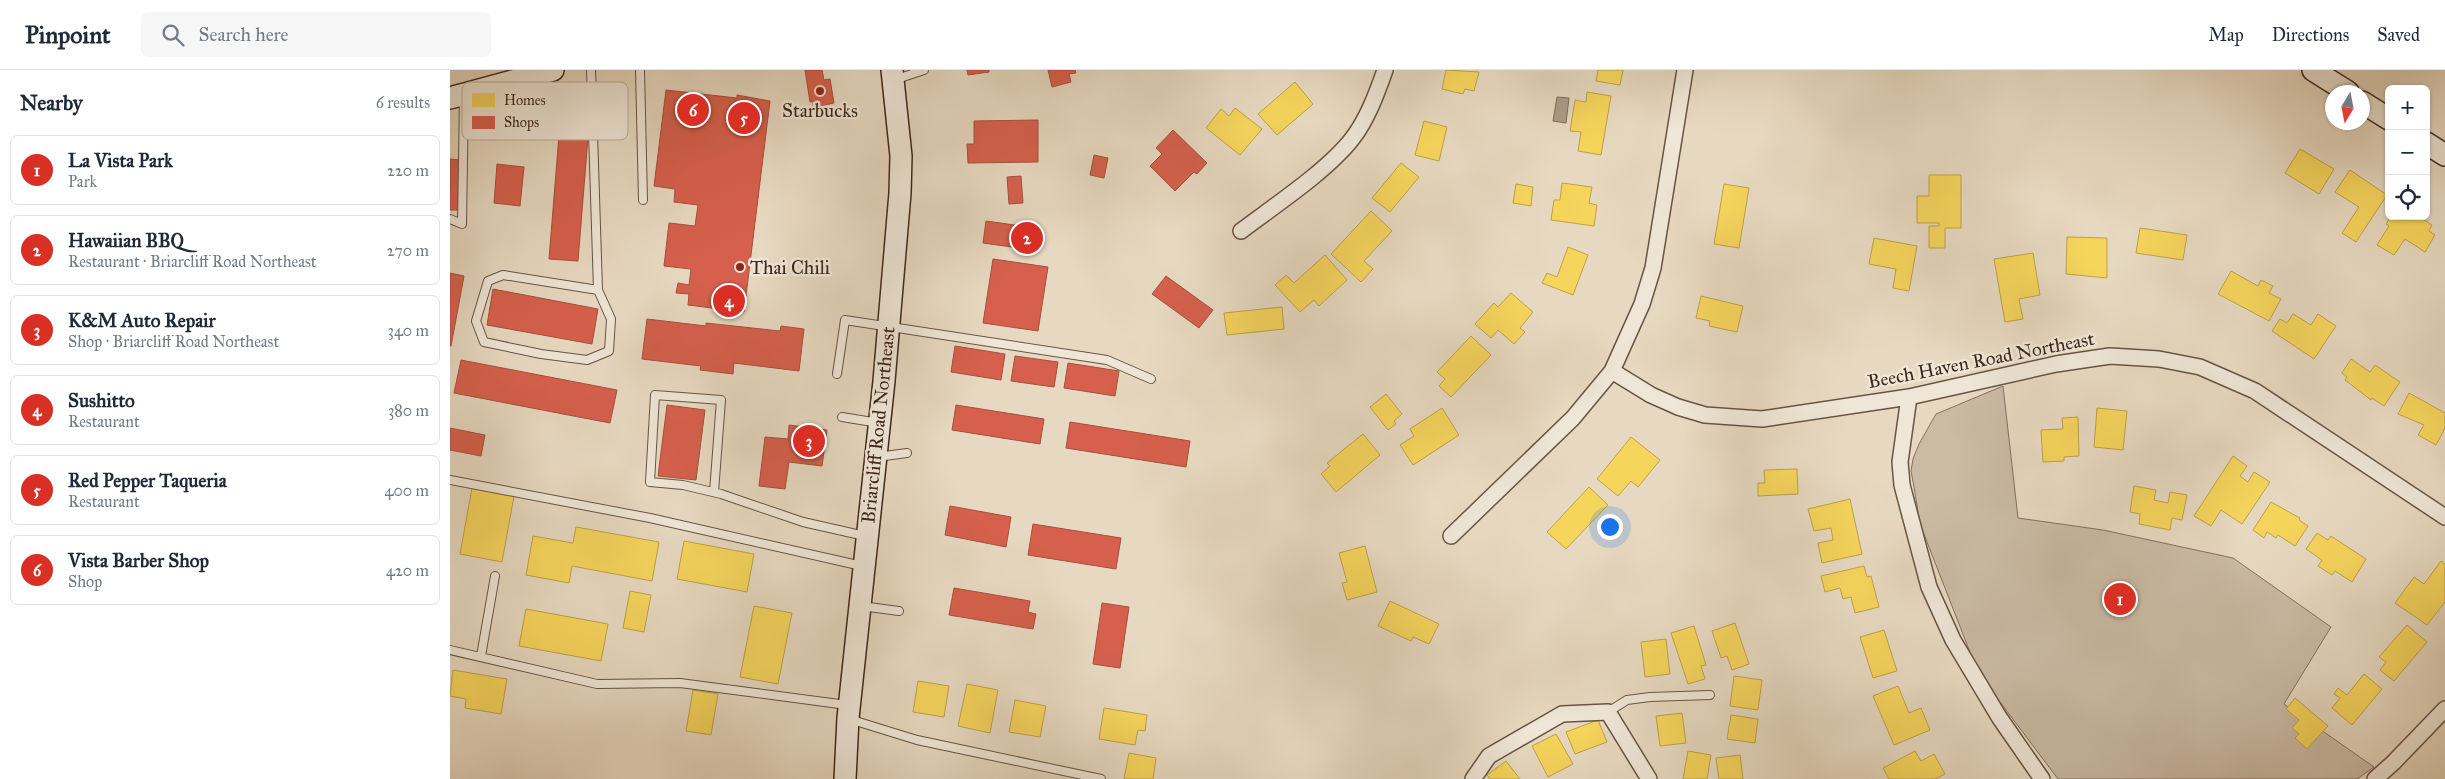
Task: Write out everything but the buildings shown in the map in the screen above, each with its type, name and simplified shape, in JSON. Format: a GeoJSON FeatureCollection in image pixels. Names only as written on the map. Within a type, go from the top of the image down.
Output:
{"type":"FeatureCollection","features":[{"type":"Feature","properties":{"kind":"main road"},"geometry":{"type":"LineString","coordinates":[[510,82],[553,70]]}},
{"type":"Feature","properties":{"kind":"main road"},"geometry":{"type":"LineString","coordinates":[[2313,70],[2337,85]]}},
{"type":"Feature","properties":{"kind":"main road","name":"Briarcliff Road Northeast"},"geometry":{"type":"LineString","coordinates":[[845,779],[848,712],[879,423],[901,156],[893,75]]}},
{"type":"Feature","properties":{"kind":"main road"},"geometry":{"type":"LineString","coordinates":[[2370,107],[2385,116]]}},
{"type":"Feature","properties":{"kind":"main road"},"geometry":{"type":"LineString","coordinates":[[2430,146],[2445,155]]}},
{"type":"Feature","properties":{"kind":"street"},"geometry":{"type":"LineString","coordinates":[[1241,231],[1331,160],[1352,139],[1366,116],[1385,70]]}},
{"type":"Feature","properties":{"kind":"street"},"geometry":{"type":"LineString","coordinates":[[1451,536],[1573,418],[1612,371],[1642,304],[1653,268],[1685,70]]}},
{"type":"Feature","properties":{"kind":"street","name":"Beech Haven Road Northeast"},"geometry":{"type":"LineString","coordinates":[[1612,371],[1651,395],[1678,407],[1705,415],[1762,419],[1796,416],[1909,397],[2056,364],[2110,356],[2130,356],[2200,367],[2255,391],[2445,518]]}},
{"type":"Feature","properties":{"kind":"street"},"geometry":{"type":"LineString","coordinates":[[1909,397],[1900,462],[1902,486],[1929,587],[1953,640],[1999,717],[2042,779]]}},
{"type":"Feature","properties":{"kind":"street"},"geometry":{"type":"LineString","coordinates":[[2375,779],[2445,709]]}},
{"type":"Feature","properties":{"kind":"street"},"geometry":{"type":"LineString","coordinates":[[1473,779],[1489,756],[1562,714],[1608,712],[1649,779]]}},
{"type":"Feature","properties":{"kind":"lane"},"geometry":{"type":"LineString","coordinates":[[640,70],[643,200]]}},
{"type":"Feature","properties":{"kind":"lane"},"geometry":{"type":"LineString","coordinates":[[893,75],[924,70]]}},
{"type":"Feature","properties":{"kind":"lane"},"geometry":{"type":"LineString","coordinates":[[450,219],[462,224],[457,97]]}},
{"type":"Feature","properties":{"kind":"lane"},"geometry":{"type":"LineString","coordinates":[[593,140],[598,290],[611,319],[609,351],[587,360],[541,354],[484,342],[476,321],[488,281],[503,275],[598,290]]}},
{"type":"Feature","properties":{"kind":"lane"},"geometry":{"type":"LineString","coordinates":[[837,374],[845,320],[1107,360],[1152,378]]}},
{"type":"Feature","properties":{"kind":"lane"},"geometry":{"type":"LineString","coordinates":[[714,492],[722,400],[655,395],[650,482],[714,492],[803,522],[867,536]]}},
{"type":"Feature","properties":{"kind":"lane"},"geometry":{"type":"LineString","coordinates":[[842,417],[879,423]]}},
{"type":"Feature","properties":{"kind":"lane"},"geometry":{"type":"LineString","coordinates":[[875,458],[907,453]]}},
{"type":"Feature","properties":{"kind":"lane"},"geometry":{"type":"LineString","coordinates":[[450,480],[650,518],[864,566]]}},
{"type":"Feature","properties":{"kind":"lane"},"geometry":{"type":"LineString","coordinates":[[481,656],[495,576]]}},
{"type":"Feature","properties":{"kind":"lane"},"geometry":{"type":"LineString","coordinates":[[859,606],[899,611]]}},
{"type":"Feature","properties":{"kind":"lane"},"geometry":{"type":"LineString","coordinates":[[450,650],[597,684],[680,683],[848,712],[917,740],[1101,779]]}},
{"type":"Feature","properties":{"kind":"lane"},"geometry":{"type":"LineString","coordinates":[[1608,712],[1627,700],[1650,696],[1710,695]]}},
{"type":"Feature","properties":{"kind":"shaded area"},"geometry":{"type":"Polygon","coordinates":[[[1557,97],[1569,98],[1566,123],[1553,121],[1557,97]]]}},
{"type":"Feature","properties":{"kind":"shaded area"},"geometry":{"type":"Polygon","coordinates":[[[2003,386],[2018,518],[2103,530],[2233,558],[2331,627],[2284,704],[2374,767],[2357,779],[2058,779],[1991,690],[1975,665],[1920,524],[1911,471],[1919,444],[1936,414],[2003,386]]]}},
{"type":"Feature","properties":{"kind":"place","name":"Starbucks"},"geometry":{"type":"Point","coordinates":[820,91]}},
{"type":"Feature","properties":{"kind":"place","name":"Vista Barber Shop"},"geometry":{"type":"Point","coordinates":[693,110]}},
{"type":"Feature","properties":{"kind":"place","name":"Red Pepper Taqueria"},"geometry":{"type":"Point","coordinates":[744,118]}},
{"type":"Feature","properties":{"kind":"place","name":"Hawaiian BBQ"},"geometry":{"type":"Point","coordinates":[1027,238]}},
{"type":"Feature","properties":{"kind":"place","name":"Thai Chili"},"geometry":{"type":"Point","coordinates":[740,267]}},
{"type":"Feature","properties":{"kind":"place","name":"Sushitto"},"geometry":{"type":"Point","coordinates":[729,301]}},
{"type":"Feature","properties":{"kind":"place","name":"K&M Auto Repair"},"geometry":{"type":"Point","coordinates":[809,441]}},
{"type":"Feature","properties":{"kind":"place","name":"La Vista Park"},"geometry":{"type":"Point","coordinates":[2120,599]}}]}
